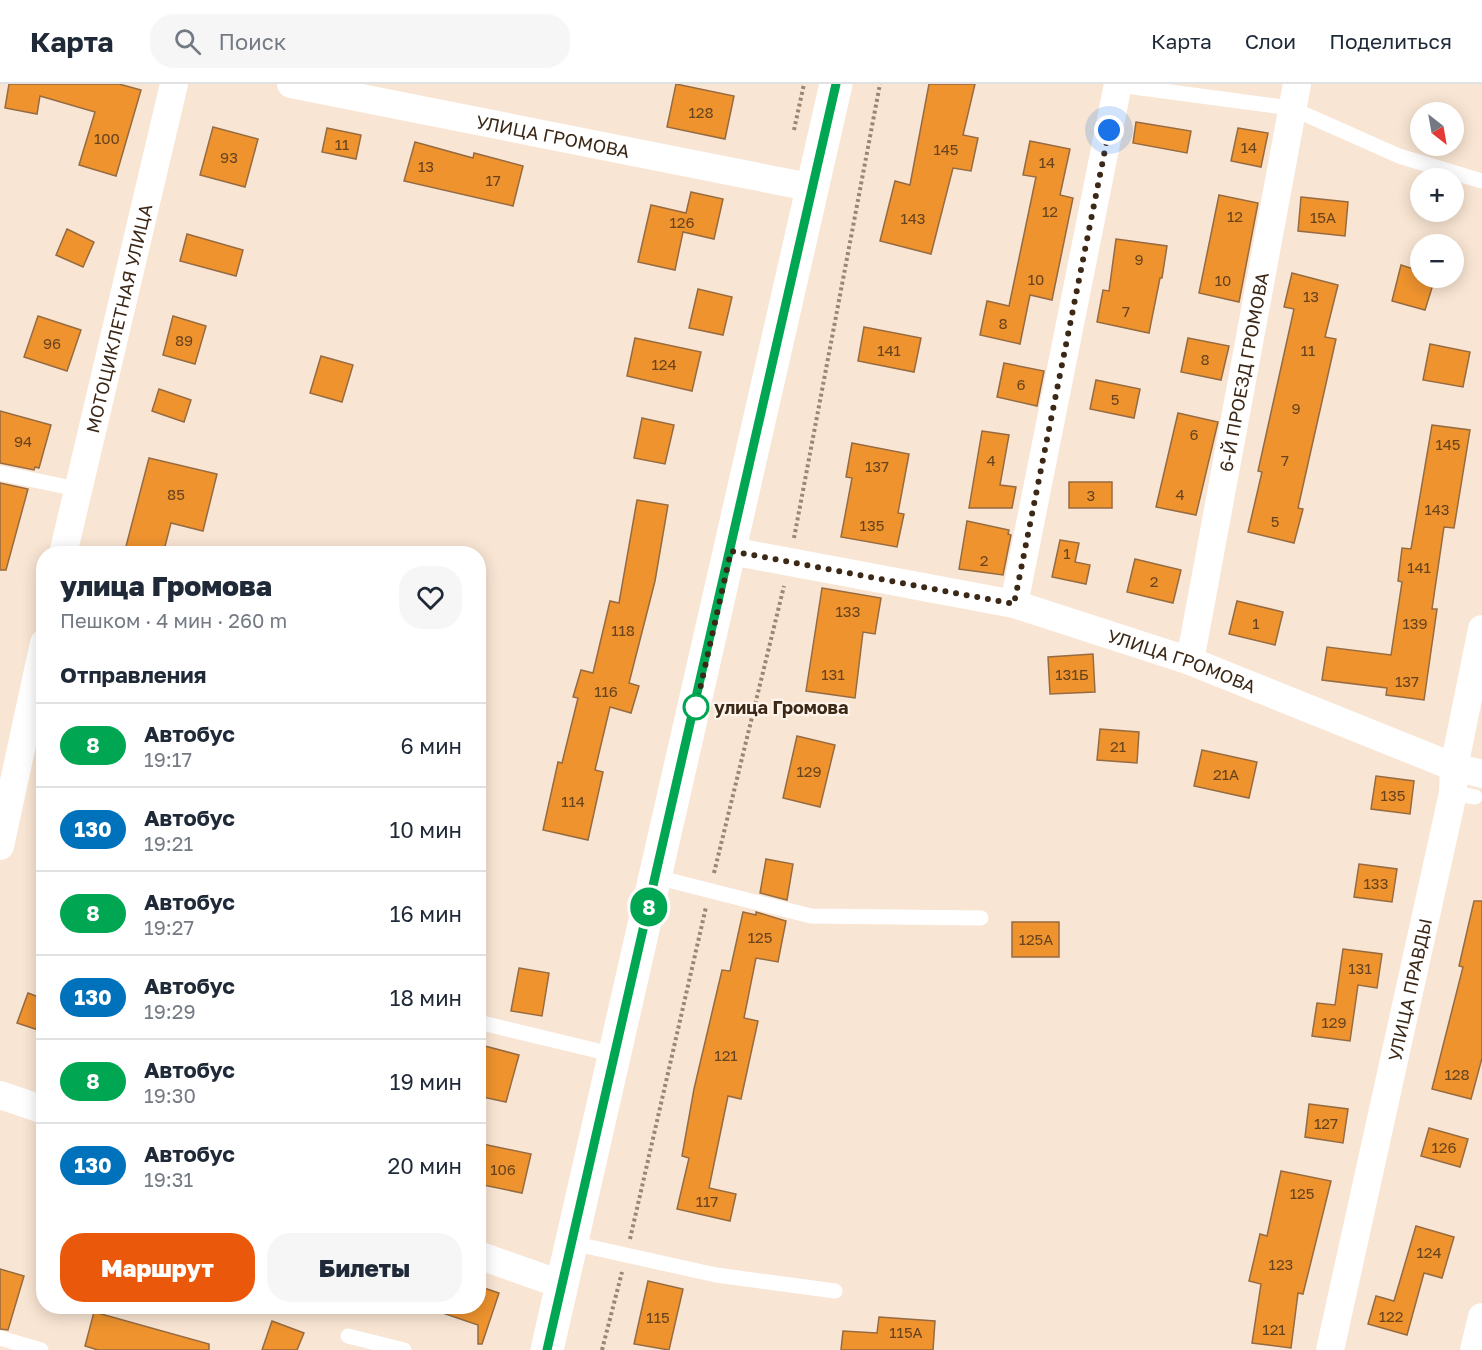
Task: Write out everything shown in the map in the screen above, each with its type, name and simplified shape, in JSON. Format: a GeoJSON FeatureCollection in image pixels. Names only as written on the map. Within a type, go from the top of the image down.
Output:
{"type":"FeatureCollection","features":[{"type":"Feature","properties":{"kind":"main road"},"geometry":{"type":"LineString","coordinates":[[548,1350],[836,84]]}},
{"type":"Feature","properties":{"kind":"street","name":"МОТОЦИКЛЕТНАЯ УЛИЦА"},"geometry":{"type":"LineString","coordinates":[[65,546],[174,84]]}},
{"type":"Feature","properties":{"kind":"street","name":"УЛИЦА ГРОМОВА"},"geometry":{"type":"LineString","coordinates":[[291,84],[814,188]]}},
{"type":"Feature","properties":{"kind":"street"},"geometry":{"type":"LineString","coordinates":[[1014,604],[1118,85]]}},
{"type":"Feature","properties":{"kind":"street","name":"6-Й ПРОЕЗД ГРОМОВА"},"geometry":{"type":"LineString","coordinates":[[1190,661],[1294,96]]}},
{"type":"Feature","properties":{"kind":"street","name":"УЛИЦА ГРОМОВА"},"geometry":{"type":"LineString","coordinates":[[731,551],[1014,604],[1190,661],[1466,783]]}},
{"type":"Feature","properties":{"kind":"street","name":"УЛИЦА ПРАВДЫ"},"geometry":{"type":"LineString","coordinates":[[1330,1350],[1466,783],[1482,629]]}},
{"type":"Feature","properties":{"kind":"street"},"geometry":{"type":"LineString","coordinates":[[0,846],[34,731],[36,714]]}},
{"type":"Feature","properties":{"kind":"street"},"geometry":{"type":"LineString","coordinates":[[0,1095],[36,1107]]}},
{"type":"Feature","properties":{"kind":"street"},"geometry":{"type":"LineString","coordinates":[[486,1258],[563,1285]]}},
{"type":"Feature","properties":{"kind":"street"},"geometry":{"type":"LineString","coordinates":[[1474,1350],[1482,1317]]}},
{"type":"Feature","properties":{"kind":"lane"},"geometry":{"type":"LineString","coordinates":[[1118,85],[1294,96],[1399,156],[1482,181]]}},
{"type":"Feature","properties":{"kind":"lane"},"geometry":{"type":"LineString","coordinates":[[0,473],[77,489]]}},
{"type":"Feature","properties":{"kind":"lane"},"geometry":{"type":"LineString","coordinates":[[656,877],[810,916],[981,918]]}},
{"type":"Feature","properties":{"kind":"lane"},"geometry":{"type":"LineString","coordinates":[[486,1024],[615,1055]]}},
{"type":"Feature","properties":{"kind":"lane"},"geometry":{"type":"LineString","coordinates":[[572,1243],[716,1275],[835,1291]]}},
{"type":"Feature","properties":{"kind":"lane"},"geometry":{"type":"LineString","coordinates":[[348,1336],[404,1350]]}},
{"type":"Feature","properties":{"kind":"lane"},"geometry":{"type":"LineString","coordinates":[[0,1338],[41,1350]]}},
{"type":"Feature","properties":{"kind":"path"},"geometry":{"type":"LineString","coordinates":[[602,1350],[790,562],[880,84]]}},
{"type":"Feature","properties":{"kind":"building"},"geometry":{"type":"Polygon","coordinates":[[[9,84],[119,84],[141,90],[116,176],[79,165],[95,112],[40,96],[37,114],[5,108],[9,84]]]}},
{"type":"Feature","properties":{"kind":"building"},"geometry":{"type":"Polygon","coordinates":[[[676,84],[734,96],[725,139],[667,127],[676,84]]]}},
{"type":"Feature","properties":{"kind":"building"},"geometry":{"type":"Polygon","coordinates":[[[929,84],[975,84],[963,135],[978,138],[971,171],[953,168],[931,254],[880,241],[895,181],[910,185],[929,84]]]}},
{"type":"Feature","properties":{"kind":"building"},"geometry":{"type":"Polygon","coordinates":[[[1136,122],[1191,131],[1187,153],[1133,143],[1136,122]]]}},
{"type":"Feature","properties":{"kind":"building"},"geometry":{"type":"Polygon","coordinates":[[[213,127],[258,139],[245,187],[200,175],[213,127]]]}},
{"type":"Feature","properties":{"kind":"building"},"geometry":{"type":"Polygon","coordinates":[[[327,128],[361,135],[356,159],[322,152],[327,128]]]}},
{"type":"Feature","properties":{"kind":"building"},"geometry":{"type":"Polygon","coordinates":[[[1238,128],[1268,133],[1261,167],[1231,161],[1238,128]]]}},
{"type":"Feature","properties":{"kind":"building"},"geometry":{"type":"Polygon","coordinates":[[[1030,141],[1070,149],[1060,195],[1073,198],[1052,300],[1030,295],[1020,344],[980,335],[987,301],[1009,306],[1036,177],[1023,175],[1030,141]]]}},
{"type":"Feature","properties":{"kind":"building"},"geometry":{"type":"Polygon","coordinates":[[[415,142],[473,158],[474,153],[523,166],[513,206],[404,181],[415,142]]]}},
{"type":"Feature","properties":{"kind":"building"},"geometry":{"type":"Polygon","coordinates":[[[691,192],[723,199],[714,239],[683,232],[675,270],[638,262],[651,205],[686,213],[691,192]]]}},
{"type":"Feature","properties":{"kind":"building"},"geometry":{"type":"Polygon","coordinates":[[[1219,195],[1258,203],[1239,302],[1199,293],[1219,195]]]}},
{"type":"Feature","properties":{"kind":"building"},"geometry":{"type":"Polygon","coordinates":[[[1301,197],[1348,202],[1345,236],[1298,231],[1301,197]]]}},
{"type":"Feature","properties":{"kind":"building"},"geometry":{"type":"Polygon","coordinates":[[[67,229],[94,242],[83,267],[56,255],[67,229]]]}},
{"type":"Feature","properties":{"kind":"building"},"geometry":{"type":"Polygon","coordinates":[[[187,234],[243,250],[236,276],[180,261],[187,234]]]}},
{"type":"Feature","properties":{"kind":"building"},"geometry":{"type":"Polygon","coordinates":[[[1116,239],[1167,246],[1149,333],[1097,322],[1103,290],[1109,291],[1116,239]]]}},
{"type":"Feature","properties":{"kind":"building"},"geometry":{"type":"Polygon","coordinates":[[[1401,265],[1410,268],[1410,288],[1432,288],[1425,310],[1392,301],[1401,265]]]}},
{"type":"Feature","properties":{"kind":"building"},"geometry":{"type":"Polygon","coordinates":[[[1292,273],[1338,285],[1325,337],[1336,339],[1298,508],[1303,509],[1294,543],[1248,532],[1262,472],[1258,471],[1294,309],[1284,307],[1292,273]]]}},
{"type":"Feature","properties":{"kind":"building"},"geometry":{"type":"Polygon","coordinates":[[[698,289],[732,297],[723,335],[689,328],[698,289]]]}},
{"type":"Feature","properties":{"kind":"building"},"geometry":{"type":"Polygon","coordinates":[[[38,316],[81,330],[67,371],[24,357],[38,316]]]}},
{"type":"Feature","properties":{"kind":"building"},"geometry":{"type":"Polygon","coordinates":[[[173,316],[206,326],[195,364],[163,355],[173,316]]]}},
{"type":"Feature","properties":{"kind":"building"},"geometry":{"type":"Polygon","coordinates":[[[864,327],[921,338],[914,372],[858,361],[864,327]]]}},
{"type":"Feature","properties":{"kind":"building"},"geometry":{"type":"Polygon","coordinates":[[[635,338],[701,352],[692,391],[627,376],[635,338]]]}},
{"type":"Feature","properties":{"kind":"building"},"geometry":{"type":"Polygon","coordinates":[[[1188,338],[1229,346],[1221,380],[1181,372],[1188,338]]]}},
{"type":"Feature","properties":{"kind":"building"},"geometry":{"type":"Polygon","coordinates":[[[1430,344],[1470,352],[1463,387],[1423,380],[1430,344]]]}},
{"type":"Feature","properties":{"kind":"building"},"geometry":{"type":"Polygon","coordinates":[[[321,356],[353,365],[342,402],[310,393],[321,356]]]}},
{"type":"Feature","properties":{"kind":"building"},"geometry":{"type":"Polygon","coordinates":[[[1004,363],[1044,371],[1037,406],[997,397],[1004,363]]]}},
{"type":"Feature","properties":{"kind":"building"},"geometry":{"type":"Polygon","coordinates":[[[1096,380],[1140,389],[1134,418],[1090,409],[1096,380]]]}},
{"type":"Feature","properties":{"kind":"building"},"geometry":{"type":"Polygon","coordinates":[[[159,389],[191,400],[184,422],[152,411],[159,389]]]}},
{"type":"Feature","properties":{"kind":"building"},"geometry":{"type":"Polygon","coordinates":[[[0,411],[51,425],[39,468],[35,467],[34,470],[0,463],[0,411]]]}},
{"type":"Feature","properties":{"kind":"building"},"geometry":{"type":"Polygon","coordinates":[[[1178,413],[1218,422],[1196,515],[1156,507],[1178,413]]]}},
{"type":"Feature","properties":{"kind":"building"},"geometry":{"type":"Polygon","coordinates":[[[642,418],[674,425],[665,464],[634,458],[642,418]]]}},
{"type":"Feature","properties":{"kind":"building"},"geometry":{"type":"Polygon","coordinates":[[[1432,425],[1470,430],[1454,528],[1444,527],[1432,609],[1437,609],[1424,700],[1386,695],[1387,688],[1322,680],[1327,647],[1391,655],[1402,582],[1398,581],[1402,548],[1411,549],[1432,425]]]}},
{"type":"Feature","properties":{"kind":"building"},"geometry":{"type":"Polygon","coordinates":[[[982,431],[1009,435],[1000,485],[1016,487],[1012,508],[969,508],[982,431]]]}},
{"type":"Feature","properties":{"kind":"building"},"geometry":{"type":"Polygon","coordinates":[[[852,443],[909,454],[898,513],[904,514],[897,547],[841,537],[852,478],[846,477],[852,443]]]}},
{"type":"Feature","properties":{"kind":"building"},"geometry":{"type":"Polygon","coordinates":[[[149,458],[217,474],[203,531],[171,523],[165,546],[126,546],[149,458]]]}},
{"type":"Feature","properties":{"kind":"building"},"geometry":{"type":"Polygon","coordinates":[[[1069,482],[1112,482],[1112,508],[1069,508],[1069,482]]]}},
{"type":"Feature","properties":{"kind":"building"},"geometry":{"type":"Polygon","coordinates":[[[0,483],[28,489],[6,570],[0,570],[0,483]]]}},
{"type":"Feature","properties":{"kind":"building"},"geometry":{"type":"Polygon","coordinates":[[[637,500],[668,505],[655,581],[629,683],[639,686],[631,713],[610,707],[595,770],[603,772],[588,840],[543,830],[558,762],[562,763],[578,698],[573,697],[581,670],[593,673],[610,601],[619,603],[637,500]]]}},
{"type":"Feature","properties":{"kind":"building"},"geometry":{"type":"Polygon","coordinates":[[[967,521],[1009,530],[1008,534],[1011,535],[1003,575],[959,569],[967,521]]]}},
{"type":"Feature","properties":{"kind":"building"},"geometry":{"type":"Polygon","coordinates":[[[1060,540],[1079,543],[1075,562],[1090,565],[1086,584],[1052,577],[1060,540]]]}},
{"type":"Feature","properties":{"kind":"building"},"geometry":{"type":"Polygon","coordinates":[[[1135,559],[1181,570],[1173,603],[1127,592],[1135,559]]]}},
{"type":"Feature","properties":{"kind":"building"},"geometry":{"type":"Polygon","coordinates":[[[822,588],[881,598],[875,634],[863,632],[855,698],[806,691],[822,588]]]}},
{"type":"Feature","properties":{"kind":"building"},"geometry":{"type":"Polygon","coordinates":[[[1237,601],[1283,612],[1275,645],[1229,634],[1237,601]]]}},
{"type":"Feature","properties":{"kind":"building"},"geometry":{"type":"Polygon","coordinates":[[[1093,654],[1095,692],[1050,694],[1048,657],[1093,654]]]}},
{"type":"Feature","properties":{"kind":"building"},"geometry":{"type":"Polygon","coordinates":[[[1100,729],[1139,732],[1137,763],[1097,760],[1100,729]]]}},
{"type":"Feature","properties":{"kind":"building"},"geometry":{"type":"Polygon","coordinates":[[[797,736],[835,745],[820,807],[783,798],[797,736]]]}},
{"type":"Feature","properties":{"kind":"building"},"geometry":{"type":"Polygon","coordinates":[[[1202,750],[1257,762],[1249,798],[1194,786],[1202,750]]]}},
{"type":"Feature","properties":{"kind":"building"},"geometry":{"type":"Polygon","coordinates":[[[1376,776],[1414,781],[1410,814],[1371,809],[1376,776]]]}},
{"type":"Feature","properties":{"kind":"building"},"geometry":{"type":"Polygon","coordinates":[[[766,859],[793,864],[787,900],[760,893],[766,859]]]}},
{"type":"Feature","properties":{"kind":"building"},"geometry":{"type":"Polygon","coordinates":[[[1359,864],[1397,869],[1392,902],[1354,897],[1359,864]]]}},
{"type":"Feature","properties":{"kind":"building"},"geometry":{"type":"Polygon","coordinates":[[[1474,901],[1482,901],[1482,1058],[1471,1099],[1432,1089],[1463,967],[1459,966],[1474,901]]]}},
{"type":"Feature","properties":{"kind":"building"},"geometry":{"type":"Polygon","coordinates":[[[743,912],[756,915],[756,912],[786,921],[778,962],[756,958],[744,1018],[758,1021],[741,1099],[728,1096],[709,1188],[736,1194],[730,1221],[677,1209],[689,1158],[682,1156],[694,1089],[722,970],[730,971],[743,912]]]}},
{"type":"Feature","properties":{"kind":"building"},"geometry":{"type":"Polygon","coordinates":[[[1012,922],[1059,922],[1059,957],[1012,957],[1012,922]]]}},
{"type":"Feature","properties":{"kind":"building"},"geometry":{"type":"Polygon","coordinates":[[[1343,949],[1382,954],[1377,988],[1358,985],[1350,1041],[1312,1036],[1317,1003],[1335,1005],[1343,949]]]}},
{"type":"Feature","properties":{"kind":"building"},"geometry":{"type":"Polygon","coordinates":[[[519,968],[549,973],[542,1016],[511,1011],[519,968]]]}},
{"type":"Feature","properties":{"kind":"building"},"geometry":{"type":"Polygon","coordinates":[[[28,993],[36,996],[36,1029],[17,1023],[28,993]]]}},
{"type":"Feature","properties":{"kind":"building"},"geometry":{"type":"Polygon","coordinates":[[[486,1046],[519,1055],[506,1102],[486,1098],[486,1046]]]}},
{"type":"Feature","properties":{"kind":"building"},"geometry":{"type":"Polygon","coordinates":[[[1309,1104],[1348,1109],[1343,1143],[1305,1137],[1309,1104]]]}},
{"type":"Feature","properties":{"kind":"building"},"geometry":{"type":"Polygon","coordinates":[[[1429,1128],[1468,1139],[1460,1167],[1421,1156],[1429,1128]]]}},
{"type":"Feature","properties":{"kind":"building"},"geometry":{"type":"Polygon","coordinates":[[[486,1145],[531,1154],[522,1193],[486,1186],[486,1145]]]}},
{"type":"Feature","properties":{"kind":"building"},"geometry":{"type":"Polygon","coordinates":[[[1281,1171],[1331,1181],[1303,1294],[1298,1293],[1291,1348],[1252,1343],[1261,1284],[1249,1281],[1260,1234],[1267,1236],[1281,1171]]]}},
{"type":"Feature","properties":{"kind":"building"},"geometry":{"type":"Polygon","coordinates":[[[1416,1226],[1454,1237],[1442,1278],[1424,1273],[1407,1335],[1368,1324],[1376,1296],[1394,1301],[1416,1226]]]}},
{"type":"Feature","properties":{"kind":"building"},"geometry":{"type":"Polygon","coordinates":[[[0,1269],[24,1276],[8,1330],[0,1329],[0,1269]]]}},
{"type":"Feature","properties":{"kind":"building"},"geometry":{"type":"Polygon","coordinates":[[[648,1281],[683,1289],[669,1350],[634,1344],[648,1281]]]}},
{"type":"Feature","properties":{"kind":"building"},"geometry":{"type":"Polygon","coordinates":[[[486,1289],[499,1293],[482,1344],[478,1344],[478,1325],[446,1314],[486,1314],[486,1289]]]}},
{"type":"Feature","properties":{"kind":"building"},"geometry":{"type":"Polygon","coordinates":[[[93,1314],[101,1314],[209,1344],[209,1350],[98,1350],[85,1346],[93,1314]]]}},
{"type":"Feature","properties":{"kind":"building"},"geometry":{"type":"Polygon","coordinates":[[[879,1317],[935,1321],[933,1350],[841,1350],[843,1331],[877,1333],[879,1317]]]}},
{"type":"Feature","properties":{"kind":"building"},"geometry":{"type":"Polygon","coordinates":[[[272,1321],[304,1333],[297,1350],[262,1350],[272,1321]]]}},
{"type":"Feature","properties":{"kind":"bus line","name":"8"},"geometry":{"type":"LineString","coordinates":[[547,1350],[683,764],[836,84]]}},
{"type":"Feature","properties":{"kind":"place","name":"улица Громова"},"geometry":{"type":"Point","coordinates":[696,707]}},
{"type":"Feature","properties":{"kind":"route"},"geometry":{"type":"LineString","coordinates":[[696,707],[731,551],[1014,604],[1109,130]]}}]}
